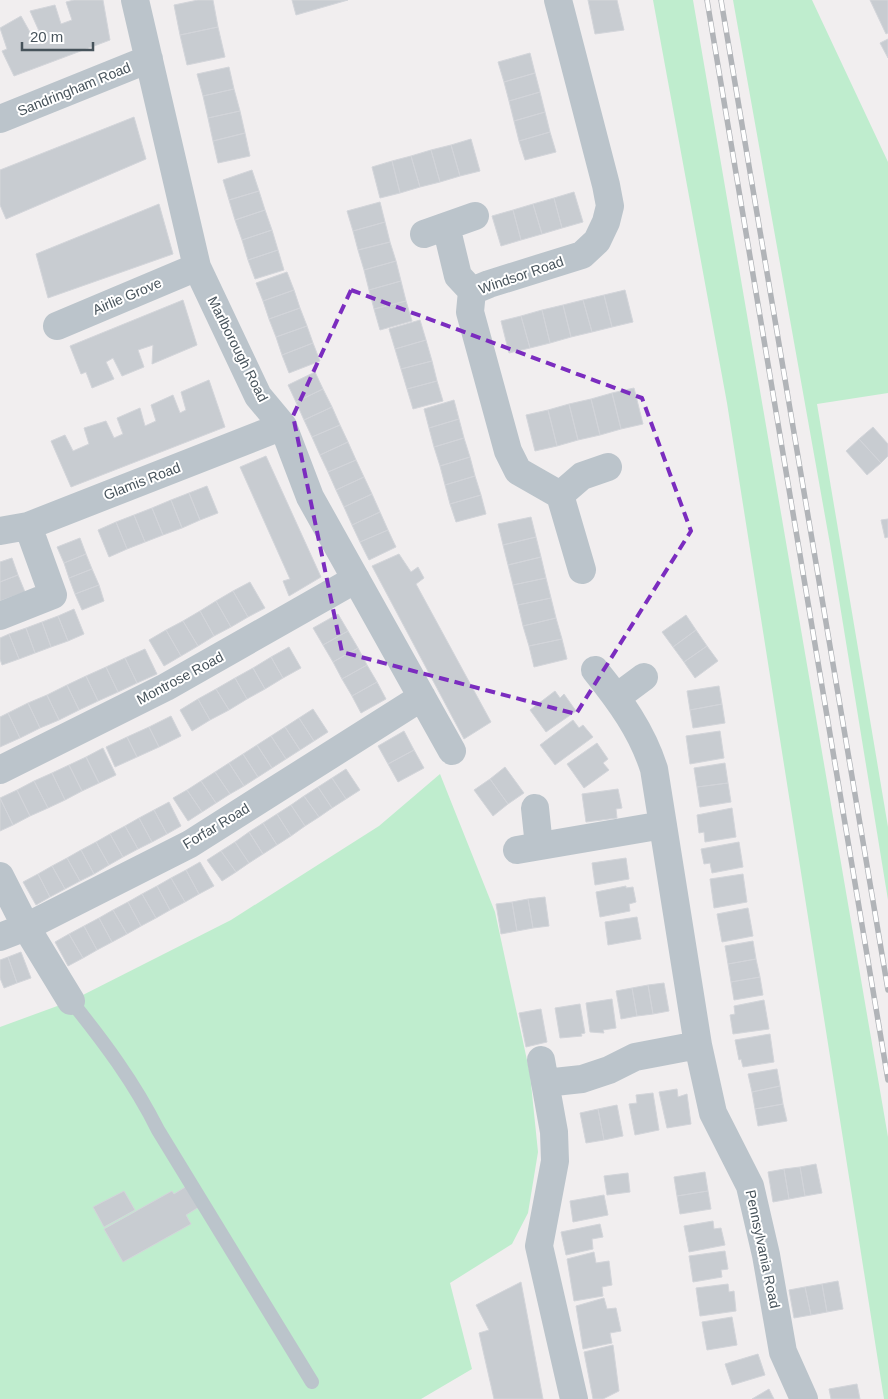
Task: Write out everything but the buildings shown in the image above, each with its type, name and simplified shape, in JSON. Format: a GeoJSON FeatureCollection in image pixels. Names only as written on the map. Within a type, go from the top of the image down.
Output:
{"type":"FeatureCollection","features":[{"type":"Feature","properties":{"kind":"street","name":"Marlborough Road"},"geometry":{"type":"LineString","coordinates":[[135,0],[197,267],[258,396],[283,426],[310,496],[452,750]]}},
{"type":"Feature","properties":{"kind":"street","name":"Windsor Road"},"geometry":{"type":"LineString","coordinates":[[558,0],[606,185],[610,206],[606,222],[596,241],[582,255],[489,284],[472,292],[470,312],[508,451],[518,471],[560,495]]}},
{"type":"Feature","properties":{"kind":"street","name":"Sandringham Road"},"geometry":{"type":"LineString","coordinates":[[0,119],[149,58]]}},
{"type":"Feature","properties":{"kind":"street"},"geometry":{"type":"LineString","coordinates":[[472,292],[458,276],[435,230],[475,216]]}},
{"type":"Feature","properties":{"kind":"street","name":"Airlie Grove"},"geometry":{"type":"LineString","coordinates":[[57,326],[197,267]]}},
{"type":"Feature","properties":{"kind":"street","name":"Glamis Road"},"geometry":{"type":"LineString","coordinates":[[0,531],[28,526],[283,426]]}},
{"type":"Feature","properties":{"kind":"street"},"geometry":{"type":"LineString","coordinates":[[582,570],[560,495],[582,476],[608,467]]}},
{"type":"Feature","properties":{"kind":"street"},"geometry":{"type":"LineString","coordinates":[[0,616],[53,595],[28,526]]}},
{"type":"Feature","properties":{"kind":"street","name":"Montrose Road"},"geometry":{"type":"LineString","coordinates":[[0,770],[166,687],[356,579]]}},
{"type":"Feature","properties":{"kind":"street","name":"Pennsylvania Road"},"geometry":{"type":"LineString","coordinates":[[595,670],[617,697],[646,744],[655,776],[698,1045],[713,1112],[750,1186],[766,1255],[783,1352],[804,1399]]}},
{"type":"Feature","properties":{"kind":"street"},"geometry":{"type":"LineString","coordinates":[[617,697],[644,677]]}},
{"type":"Feature","properties":{"kind":"street","name":"Forfar Road"},"geometry":{"type":"LineString","coordinates":[[0,937],[26,927],[190,844],[422,698]]}},
{"type":"Feature","properties":{"kind":"street"},"geometry":{"type":"LineString","coordinates":[[535,808],[528,848],[663,825]]}},
{"type":"Feature","properties":{"kind":"street"},"geometry":{"type":"LineString","coordinates":[[0,876],[26,927],[71,1001]]}},
{"type":"Feature","properties":{"kind":"street"},"geometry":{"type":"LineString","coordinates":[[574,1399],[539,1246],[555,1160],[554,1132],[543,1071],[582,1079],[609,1070],[635,1057],[698,1045]]}},
{"type":"Feature","properties":{"kind":"lane"},"geometry":{"type":"LineString","coordinates":[[71,1001],[115,1055],[142,1098],[158,1130],[312,1382]]}},
{"type":"Feature","properties":{"kind":"highlighted area"},"geometry":{"type":"Polygon","coordinates":[[[351,290],[642,398],[691,531],[576,714],[342,652],[293,416],[351,290]]]}},
{"type":"Feature","properties":{"kind":"green space"},"geometry":{"type":"Polygon","coordinates":[[[653,0],[693,0],[888,1137],[888,1399],[884,1399],[727,403],[653,0]]]}},
{"type":"Feature","properties":{"kind":"green space"},"geometry":{"type":"Polygon","coordinates":[[[733,0],[812,0],[888,162],[888,393],[817,404],[888,827],[888,900],[830,544],[733,0]]]}},
{"type":"Feature","properties":{"kind":"green space"},"geometry":{"type":"Polygon","coordinates":[[[440,774],[495,912],[530,1074],[538,1152],[528,1213],[512,1244],[450,1283],[472,1369],[421,1399],[0,1399],[0,1027],[71,1001],[231,920],[379,826],[440,774]]]}},
{"type":"Feature","properties":{"kind":"railway"},"geometry":{"type":"LineString","coordinates":[[707,0],[888,1080]]}},
{"type":"Feature","properties":{"kind":"railway"},"geometry":{"type":"LineString","coordinates":[[721,0],[888,990]]}}]}
